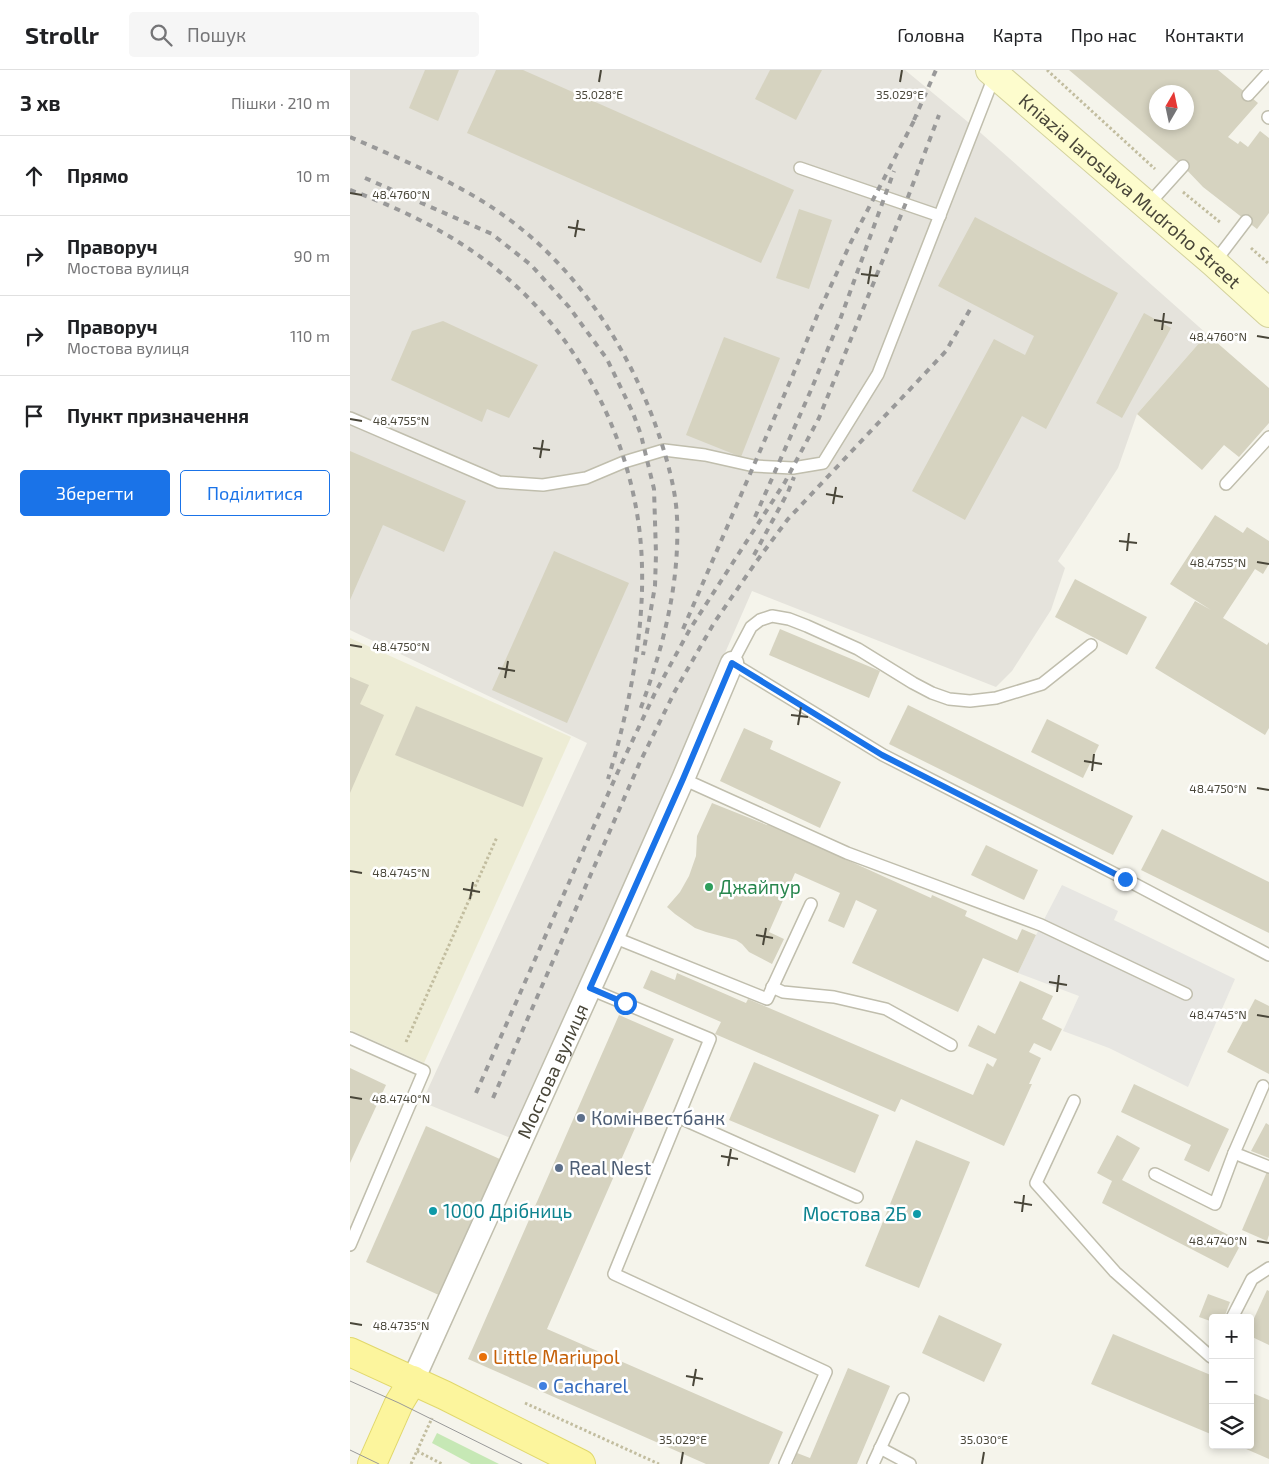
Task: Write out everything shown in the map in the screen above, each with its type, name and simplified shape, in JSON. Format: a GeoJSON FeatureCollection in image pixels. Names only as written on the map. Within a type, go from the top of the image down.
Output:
{"type":"FeatureCollection","features":[{"type":"Feature","properties":{"kind":"main road","name":"Kniazia Iaroslava Mudroho Street"},"geometry":{"type":"LineString","coordinates":[[992,72],[1269,313]]}},
{"type":"Feature","properties":{"kind":"main road"},"geometry":{"type":"LineString","coordinates":[[350,1352],[413,1380],[581,1464]]}},
{"type":"Feature","properties":{"kind":"main road"},"geometry":{"type":"LineString","coordinates":[[372,1464],[399,1403],[413,1380]]}},
{"type":"Feature","properties":{"kind":"street","name":"Мостова вулиця"},"geometry":{"type":"LineString","coordinates":[[413,1380],[613,937],[732,663]]}},
{"type":"Feature","properties":{"kind":"lane"},"geometry":{"type":"LineString","coordinates":[[350,418],[499,482],[543,486],[586,478],[624,462],[664,450],[705,455],[754,466],[793,468],[823,463],[878,374],[940,216],[992,72]]}},
{"type":"Feature","properties":{"kind":"lane"},"geometry":{"type":"LineString","coordinates":[[1248,95],[1266,72]]}},
{"type":"Feature","properties":{"kind":"lane"},"geometry":{"type":"LineString","coordinates":[[1147,206],[1183,166]]}},
{"type":"Feature","properties":{"kind":"lane"},"geometry":{"type":"LineString","coordinates":[[800,168],[940,216]]}},
{"type":"Feature","properties":{"kind":"lane"},"geometry":{"type":"LineString","coordinates":[[1214,264],[1246,221]]}},
{"type":"Feature","properties":{"kind":"lane"},"geometry":{"type":"LineString","coordinates":[[1226,484],[1269,437]]}},
{"type":"Feature","properties":{"kind":"lane"},"geometry":{"type":"LineString","coordinates":[[1091,645],[1042,684],[996,698],[970,701],[949,700],[932,693],[858,649],[807,626],[772,616],[760,620],[751,627],[732,663],[882,755],[1269,955]]}},
{"type":"Feature","properties":{"kind":"lane"},"geometry":{"type":"LineString","coordinates":[[683,779],[847,852],[1041,925],[1186,994]]}},
{"type":"Feature","properties":{"kind":"lane"},"geometry":{"type":"LineString","coordinates":[[613,937],[767,999],[810,904]]}},
{"type":"Feature","properties":{"kind":"lane"},"geometry":{"type":"LineString","coordinates":[[772,987],[782,992],[834,997],[886,1009],[951,1045]]}},
{"type":"Feature","properties":{"kind":"lane"},"geometry":{"type":"LineString","coordinates":[[590,988],[710,1039],[614,1274],[826,1372],[785,1464]]}},
{"type":"Feature","properties":{"kind":"lane"},"geometry":{"type":"LineString","coordinates":[[350,1038],[424,1071],[350,1245]]}},
{"type":"Feature","properties":{"kind":"lane"},"geometry":{"type":"LineString","coordinates":[[1155,1174],[1216,1204],[1234,1153],[1263,1086]]}},
{"type":"Feature","properties":{"kind":"lane"},"geometry":{"type":"LineString","coordinates":[[1074,1101],[1036,1183],[1116,1272],[1209,1355]]}},
{"type":"Feature","properties":{"kind":"lane"},"geometry":{"type":"LineString","coordinates":[[678,1117],[857,1197]]}},
{"type":"Feature","properties":{"kind":"lane"},"geometry":{"type":"LineString","coordinates":[[1234,1153],[1269,1167]]}},
{"type":"Feature","properties":{"kind":"lane"},"geometry":{"type":"LineString","coordinates":[[1234,1314],[1252,1279],[1269,1268]]}},
{"type":"Feature","properties":{"kind":"lane"},"geometry":{"type":"LineString","coordinates":[[873,1464],[902,1400]]}},
{"type":"Feature","properties":{"kind":"lane"},"geometry":{"type":"LineString","coordinates":[[880,1448],[910,1464]]}},
{"type":"Feature","properties":{"kind":"path"},"geometry":{"type":"LineString","coordinates":[[398,1060],[497,837]]}},
{"type":"Feature","properties":{"kind":"path"},"geometry":{"type":"LineString","coordinates":[[417,1451],[442,1464]]}},
{"type":"Feature","properties":{"kind":"shaded area"},"geometry":{"type":"Polygon","coordinates":[[[350,70],[905,70],[974,127],[1207,334],[1137,414],[1118,468],[1058,561],[1065,568],[1051,610],[1012,671],[996,687],[752,591],[513,1139],[422,1102],[587,743],[350,630],[350,70]]]}},
{"type":"Feature","properties":{"kind":"shaded area"},"geometry":{"type":"Polygon","coordinates":[[[350,638],[571,737],[424,1063],[350,1030],[350,638]]]}},
{"type":"Feature","properties":{"kind":"shaded area"},"geometry":{"type":"Polygon","coordinates":[[[1062,885],[1118,911],[1114,920],[1235,979],[1188,1087],[1109,1048],[1063,1031],[1079,996],[1018,973],[1062,885]]]}},
{"type":"Feature","properties":{"kind":"green space"},"geometry":{"type":"Polygon","coordinates":[[[437,1433],[499,1464],[471,1464],[432,1443],[437,1433]]]}},
{"type":"Feature","properties":{"kind":"building"},"geometry":{"type":"Polygon","coordinates":[[[425,70],[459,70],[438,121],[409,108],[425,70]]]}},
{"type":"Feature","properties":{"kind":"building"},"geometry":{"type":"Polygon","coordinates":[[[496,70],[523,70],[794,190],[761,263],[467,133],[496,70]]]}},
{"type":"Feature","properties":{"kind":"building"},"geometry":{"type":"Polygon","coordinates":[[[770,70],[822,70],[796,120],[755,99],[770,70]]]}},
{"type":"Feature","properties":{"kind":"building"},"geometry":{"type":"Polygon","coordinates":[[[1069,70],[1218,70],[1258,103],[1228,137],[1238,144],[1240,141],[1248,147],[1260,131],[1269,138],[1269,213],[1257,229],[1203,187],[1183,166],[1069,70]]]}},
{"type":"Feature","properties":{"kind":"building"},"geometry":{"type":"Polygon","coordinates":[[[799,209],[832,220],[809,289],[776,278],[799,209]]]}},
{"type":"Feature","properties":{"kind":"building"},"geometry":{"type":"Polygon","coordinates":[[[975,217],[1118,293],[1046,429],[1022,416],[965,520],[912,491],[994,339],[1025,355],[1034,336],[938,286],[975,217]]]}},
{"type":"Feature","properties":{"kind":"building"},"geometry":{"type":"Polygon","coordinates":[[[1144,313],[1171,328],[1122,418],[1096,403],[1144,313]]]}},
{"type":"Feature","properties":{"kind":"building"},"geometry":{"type":"Polygon","coordinates":[[[443,321],[538,365],[509,418],[487,409],[482,422],[391,380],[412,331],[443,321]]]}},
{"type":"Feature","properties":{"kind":"building"},"geometry":{"type":"Polygon","coordinates":[[[1207,334],[1269,388],[1269,423],[1239,457],[1224,445],[1202,470],[1137,414],[1207,334]]]}},
{"type":"Feature","properties":{"kind":"building"},"geometry":{"type":"Polygon","coordinates":[[[724,337],[780,358],[741,457],[686,435],[724,337]]]}},
{"type":"Feature","properties":{"kind":"building"},"geometry":{"type":"Polygon","coordinates":[[[350,451],[466,501],[444,552],[383,525],[350,600],[350,451]]]}},
{"type":"Feature","properties":{"kind":"building"},"geometry":{"type":"Polygon","coordinates":[[[1215,515],[1243,533],[1247,527],[1269,541],[1269,564],[1263,574],[1255,569],[1223,618],[1267,645],[1269,642],[1269,728],[1265,735],[1155,668],[1195,601],[1211,610],[1170,584],[1215,515]]]}},
{"type":"Feature","properties":{"kind":"building"},"geometry":{"type":"Polygon","coordinates":[[[554,551],[629,583],[567,723],[492,690],[554,551]]]}},
{"type":"Feature","properties":{"kind":"building"},"geometry":{"type":"Polygon","coordinates":[[[1075,579],[1147,617],[1127,655],[1055,617],[1075,579]]]}},
{"type":"Feature","properties":{"kind":"building"},"geometry":{"type":"Polygon","coordinates":[[[780,629],[880,671],[869,698],[769,655],[780,629]]]}},
{"type":"Feature","properties":{"kind":"building"},"geometry":{"type":"Polygon","coordinates":[[[350,677],[369,685],[360,704],[384,715],[350,793],[350,677]]]}},
{"type":"Feature","properties":{"kind":"building"},"geometry":{"type":"Polygon","coordinates":[[[908,705],[1133,816],[1113,855],[889,744],[908,705]]]}},
{"type":"Feature","properties":{"kind":"building"},"geometry":{"type":"Polygon","coordinates":[[[416,706],[543,758],[523,807],[395,755],[416,706]]]}},
{"type":"Feature","properties":{"kind":"building"},"geometry":{"type":"Polygon","coordinates":[[[1047,719],[1099,745],[1083,778],[1031,752],[1047,719]]]}},
{"type":"Feature","properties":{"kind":"building"},"geometry":{"type":"Polygon","coordinates":[[[744,728],[773,741],[770,749],[841,782],[820,828],[720,781],[744,728]]]}},
{"type":"Feature","properties":{"kind":"building"},"geometry":{"type":"Polygon","coordinates":[[[712,803],[768,824],[931,898],[932,895],[967,911],[965,916],[1017,940],[1022,929],[1036,935],[1018,973],[983,958],[958,1012],[852,963],[877,910],[856,900],[844,928],[828,921],[840,893],[795,873],[769,932],[784,939],[772,964],[749,952],[736,940],[695,928],[667,907],[680,892],[689,876],[696,856],[697,836],[712,803]]]}},
{"type":"Feature","properties":{"kind":"building"},"geometry":{"type":"Polygon","coordinates":[[[1162,829],[1269,882],[1269,933],[1141,870],[1162,829]]]}},
{"type":"Feature","properties":{"kind":"building"},"geometry":{"type":"Polygon","coordinates":[[[986,845],[1038,870],[1024,900],[971,875],[986,845]]]}},
{"type":"Feature","properties":{"kind":"building"},"geometry":{"type":"Polygon","coordinates":[[[651,970],[675,980],[677,973],[746,1003],[748,999],[973,1095],[987,1063],[993,1067],[997,1059],[968,1046],[978,1025],[995,1034],[1020,981],[1053,996],[1042,1019],[1062,1029],[1051,1051],[1034,1043],[1029,1052],[1041,1058],[1029,1084],[1032,1084],[1004,1146],[901,1099],[895,1112],[715,1034],[721,1022],[643,988],[651,970]]]}},
{"type":"Feature","properties":{"kind":"building"},"geometry":{"type":"Polygon","coordinates":[[[1255,999],[1269,1006],[1269,1074],[1227,1052],[1255,999]]]}},
{"type":"Feature","properties":{"kind":"building"},"geometry":{"type":"Polygon","coordinates":[[[619,1015],[674,1039],[547,1329],[783,1432],[769,1464],[706,1464],[468,1359],[619,1015]]]}},
{"type":"Feature","properties":{"kind":"building"},"geometry":{"type":"Polygon","coordinates":[[[754,1062],[879,1115],[855,1173],[729,1120],[754,1062]]]}},
{"type":"Feature","properties":{"kind":"building"},"geometry":{"type":"Polygon","coordinates":[[[350,1068],[386,1085],[350,1163],[350,1068]]]}},
{"type":"Feature","properties":{"kind":"building"},"geometry":{"type":"Polygon","coordinates":[[[1134,1084],[1229,1129],[1209,1172],[1184,1160],[1191,1145],[1121,1112],[1134,1084]]]}},
{"type":"Feature","properties":{"kind":"building"},"geometry":{"type":"Polygon","coordinates":[[[1266,1123],[1269,1125],[1269,1158],[1251,1151],[1266,1123]]]}},
{"type":"Feature","properties":{"kind":"building","name":"1000 Дрібниць"},"geometry":{"type":"Polygon","coordinates":[[[426,1126],[502,1160],[441,1296],[366,1262],[426,1126]]]}},
{"type":"Feature","properties":{"kind":"building"},"geometry":{"type":"Polygon","coordinates":[[[1117,1135],[1140,1148],[1122,1180],[1242,1242],[1228,1268],[1102,1203],[1112,1181],[1097,1173],[1117,1135]]]}},
{"type":"Feature","properties":{"kind":"building","name":"Мостова 2Б"},"geometry":{"type":"Polygon","coordinates":[[[916,1140],[970,1162],[919,1288],[865,1266],[916,1140]]]}},
{"type":"Feature","properties":{"kind":"building"},"geometry":{"type":"Polygon","coordinates":[[[1269,1167],[1269,1235],[1267,1241],[1242,1230],[1269,1167]]]}},
{"type":"Feature","properties":{"kind":"building"},"geometry":{"type":"Polygon","coordinates":[[[1267,1290],[1269,1291],[1269,1345],[1254,1338],[1254,1318],[1267,1290]]]}},
{"type":"Feature","properties":{"kind":"building"},"geometry":{"type":"Polygon","coordinates":[[[1208,1294],[1230,1302],[1226,1314],[1209,1314],[1209,1321],[1199,1317],[1208,1294]]]}},
{"type":"Feature","properties":{"kind":"building"},"geometry":{"type":"Polygon","coordinates":[[[939,1315],[1002,1344],[984,1382],[922,1353],[939,1315]]]}},
{"type":"Feature","properties":{"kind":"building"},"geometry":{"type":"Polygon","coordinates":[[[1113,1334],[1209,1374],[1209,1433],[1091,1384],[1113,1334]]]}},
{"type":"Feature","properties":{"kind":"building"},"geometry":{"type":"Polygon","coordinates":[[[848,1368],[890,1386],[857,1464],[793,1464],[797,1453],[810,1458],[848,1368]]]}},
{"type":"Feature","properties":{"kind":"building"},"geometry":{"type":"Polygon","coordinates":[[[1254,1394],[1269,1400],[1269,1459],[1246,1449],[1254,1449],[1254,1394]]]}},
{"type":"Feature","properties":{"kind":"tram line"},"geometry":{"type":"LineString","coordinates":[[350,1381],[522,1464]]}},
{"type":"Feature","properties":{"kind":"tram line"},"geometry":{"type":"LineString","coordinates":[[350,1450],[379,1464]]}},
{"type":"Feature","properties":{"kind":"railway"},"geometry":{"type":"LineString","coordinates":[[914,120],[936,70]]}},
{"type":"Feature","properties":{"kind":"railway"},"geometry":{"type":"LineString","coordinates":[[683,629],[817,316],[851,242],[917,115]]}},
{"type":"Feature","properties":{"kind":"railway"},"geometry":{"type":"LineString","coordinates":[[476,1093],[620,767],[655,693],[690,629],[785,482],[819,418],[905,205],[939,115]]}},
{"type":"Feature","properties":{"kind":"railway"},"geometry":{"type":"LineString","coordinates":[[350,137],[453,184],[492,207],[536,241],[560,265],[602,318],[635,376],[666,457],[673,487],[677,518],[676,568],[668,618],[655,666],[639,713]]}},
{"type":"Feature","properties":{"kind":"railway"},"geometry":{"type":"LineString","coordinates":[[755,517],[841,317],[894,171]]}},
{"type":"Feature","properties":{"kind":"railway"},"geometry":{"type":"LineString","coordinates":[[365,178],[492,234],[531,265],[569,307],[607,359],[633,413],[641,435],[654,489],[655,586],[643,655]]}},
{"type":"Feature","properties":{"kind":"railway"},"geometry":{"type":"LineString","coordinates":[[350,190],[392,207],[433,227],[472,251],[507,278],[536,306],[562,338],[585,372],[604,409],[620,447],[632,487],[639,527],[642,567],[640,619],[633,674],[622,728],[608,779]]}},
{"type":"Feature","properties":{"kind":"railway"},"geometry":{"type":"LineString","coordinates":[[493,1098],[640,762],[675,691],[714,623],[788,519],[946,351],[972,306]]}},
{"type":"Feature","properties":{"kind":"railway"},"geometry":{"type":"LineString","coordinates":[[754,555],[788,492],[794,477]]}},
{"type":"Feature","properties":{"kind":"place","name":"Джайпур"},"geometry":{"type":"Point","coordinates":[709,887]}},
{"type":"Feature","properties":{"kind":"place","name":"Комінвестбанк"},"geometry":{"type":"Point","coordinates":[581,1118]}},
{"type":"Feature","properties":{"kind":"place","name":"Real Nest"},"geometry":{"type":"Point","coordinates":[559,1168]}},
{"type":"Feature","properties":{"kind":"place","name":"1000 Дрібниць"},"geometry":{"type":"Point","coordinates":[433,1211]}},
{"type":"Feature","properties":{"kind":"place","name":"Мостова 2Б"},"geometry":{"type":"Point","coordinates":[917,1214]}},
{"type":"Feature","properties":{"kind":"place","name":"Little Mariupol"},"geometry":{"type":"Point","coordinates":[483,1357]}},
{"type":"Feature","properties":{"kind":"place","name":"Cacharel"},"geometry":{"type":"Point","coordinates":[543,1386]}},
{"type":"Feature","properties":{"kind":"route"},"geometry":{"type":"LineString","coordinates":[[625,1003],[590,988],[683,779],[732,663],[882,755],[1125,879]]}}]}
